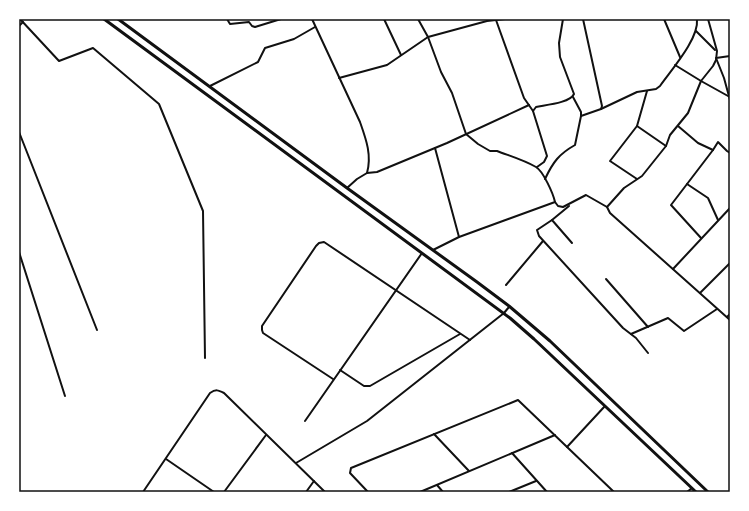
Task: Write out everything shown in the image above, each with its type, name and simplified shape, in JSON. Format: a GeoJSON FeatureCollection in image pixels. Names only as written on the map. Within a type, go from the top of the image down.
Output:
{"type":"FeatureCollection","features":[{"type":"Feature","properties":{"kind":"highway"},"geometry":{"type":"LineString","coordinates":[[104,19],[504,313],[606,406],[696,492]]}},
{"type":"Feature","properties":{"kind":"highway"},"geometry":{"type":"LineString","coordinates":[[118,19],[509,306],[550,341],[708,492]]}},
{"type":"Feature","properties":{"kind":"street"},"geometry":{"type":"LineString","coordinates":[[20,19],[59,61],[93,48],[159,104],[203,212],[205,358]]}},
{"type":"Feature","properties":{"kind":"street"},"geometry":{"type":"LineString","coordinates":[[227,19],[230,24],[249,22],[252,26],[255,26],[281,19]]}},
{"type":"Feature","properties":{"kind":"street"},"geometry":{"type":"LineString","coordinates":[[312,19],[366,139],[370,163],[367,173]]}},
{"type":"Feature","properties":{"kind":"street"},"geometry":{"type":"LineString","coordinates":[[384,19],[401,55]]}},
{"type":"Feature","properties":{"kind":"street"},"geometry":{"type":"LineString","coordinates":[[418,19],[428,37],[441,72],[452,93],[466,134],[478,144],[490,151],[497,152],[537,167],[545,179],[558,206],[563,207],[571,204]]}},
{"type":"Feature","properties":{"kind":"street"},"geometry":{"type":"LineString","coordinates":[[339,78],[387,64],[428,37],[487,21],[505,19]]}},
{"type":"Feature","properties":{"kind":"street"},"geometry":{"type":"LineString","coordinates":[[545,179],[550,168],[560,154],[575,146],[581,116],[581,112],[573,96],[574,94],[568,76],[560,57],[559,43],[564,19]]}},
{"type":"Feature","properties":{"kind":"street"},"geometry":{"type":"LineString","coordinates":[[583,19],[599,91],[601,108]]}},
{"type":"Feature","properties":{"kind":"street"},"geometry":{"type":"LineString","coordinates":[[664,19],[680,57]]}},
{"type":"Feature","properties":{"kind":"street"},"geometry":{"type":"LineString","coordinates":[[581,116],[637,92],[656,89],[660,86],[690,44],[696,31],[697,19]]}},
{"type":"Feature","properties":{"kind":"street"},"geometry":{"type":"LineString","coordinates":[[607,207],[624,188],[646,172],[666,146],[670,136],[688,113],[701,81],[713,66],[716,58],[717,51],[708,19]]}},
{"type":"Feature","properties":{"kind":"street"},"geometry":{"type":"LineString","coordinates":[[496,20],[518,84],[524,98],[533,111],[547,156],[544,162],[537,167]]}},
{"type":"Feature","properties":{"kind":"street"},"geometry":{"type":"LineString","coordinates":[[19,26],[23,22]]}},
{"type":"Feature","properties":{"kind":"street"},"geometry":{"type":"LineString","coordinates":[[210,86],[258,62],[262,51],[265,48],[294,39],[315,26]]}},
{"type":"Feature","properties":{"kind":"street"},"geometry":{"type":"LineString","coordinates":[[696,31],[717,51]]}},
{"type":"Feature","properties":{"kind":"street"},"geometry":{"type":"LineString","coordinates":[[716,58],[730,57]]}},
{"type":"Feature","properties":{"kind":"street"},"geometry":{"type":"LineString","coordinates":[[716,58],[724,78],[730,100]]}},
{"type":"Feature","properties":{"kind":"street"},"geometry":{"type":"LineString","coordinates":[[675,64],[728,96]]}},
{"type":"Feature","properties":{"kind":"street"},"geometry":{"type":"LineString","coordinates":[[637,179],[610,161],[637,126],[647,91]]}},
{"type":"Feature","properties":{"kind":"street"},"geometry":{"type":"LineString","coordinates":[[533,111],[536,107],[557,103],[573,96]]}},
{"type":"Feature","properties":{"kind":"street"},"geometry":{"type":"LineString","coordinates":[[347,188],[367,173],[377,172],[435,148],[504,118],[529,105]]}},
{"type":"Feature","properties":{"kind":"street"},"geometry":{"type":"LineString","coordinates":[[637,126],[666,146]]}},
{"type":"Feature","properties":{"kind":"street"},"geometry":{"type":"LineString","coordinates":[[678,126],[698,143],[713,150]]}},
{"type":"Feature","properties":{"kind":"street"},"geometry":{"type":"LineString","coordinates":[[19,132],[97,330]]}},
{"type":"Feature","properties":{"kind":"street"},"geometry":{"type":"LineString","coordinates":[[701,238],[671,205],[718,142],[730,153]]}},
{"type":"Feature","properties":{"kind":"street"},"geometry":{"type":"LineString","coordinates":[[435,148],[459,237]]}},
{"type":"Feature","properties":{"kind":"street"},"geometry":{"type":"LineString","coordinates":[[688,184],[708,198],[718,220]]}},
{"type":"Feature","properties":{"kind":"street"},"geometry":{"type":"LineString","coordinates":[[648,353],[636,338],[623,328],[539,236],[537,230],[571,204],[586,195],[607,207],[610,213],[730,320]]}},
{"type":"Feature","properties":{"kind":"street"},"geometry":{"type":"LineString","coordinates":[[433,250],[459,237],[555,202]]}},
{"type":"Feature","properties":{"kind":"street"},"geometry":{"type":"LineString","coordinates":[[673,269],[730,208]]}},
{"type":"Feature","properties":{"kind":"street"},"geometry":{"type":"LineString","coordinates":[[552,220],[572,243]]}},
{"type":"Feature","properties":{"kind":"street"},"geometry":{"type":"LineString","coordinates":[[506,285],[543,241]]}},
{"type":"Feature","properties":{"kind":"street"},"geometry":{"type":"LineString","coordinates":[[333,380],[263,333],[262,330],[262,326],[319,243],[324,242],[470,340]]}},
{"type":"Feature","properties":{"kind":"street"},"geometry":{"type":"LineString","coordinates":[[19,252],[65,396]]}},
{"type":"Feature","properties":{"kind":"street"},"geometry":{"type":"LineString","coordinates":[[305,421],[422,253]]}},
{"type":"Feature","properties":{"kind":"street"},"geometry":{"type":"LineString","coordinates":[[700,294],[730,263]]}},
{"type":"Feature","properties":{"kind":"street"},"geometry":{"type":"LineString","coordinates":[[606,279],[648,327]]}},
{"type":"Feature","properties":{"kind":"street"},"geometry":{"type":"LineString","coordinates":[[296,463],[367,421],[504,313],[509,306]]}},
{"type":"Feature","properties":{"kind":"street"},"geometry":{"type":"LineString","coordinates":[[631,334],[668,318],[684,331],[717,309]]}},
{"type":"Feature","properties":{"kind":"street"},"geometry":{"type":"LineString","coordinates":[[727,317],[730,314]]}},
{"type":"Feature","properties":{"kind":"street"},"geometry":{"type":"LineString","coordinates":[[340,370],[364,386],[370,386],[460,334]]}},
{"type":"Feature","properties":{"kind":"street"},"geometry":{"type":"LineString","coordinates":[[148,492],[144,491],[210,393],[214,390],[224,393],[325,492]]}},
{"type":"Feature","properties":{"kind":"street"},"geometry":{"type":"LineString","coordinates":[[368,492],[350,473],[351,468],[518,400],[614,492]]}},
{"type":"Feature","properties":{"kind":"street"},"geometry":{"type":"LineString","coordinates":[[567,447],[606,406]]}},
{"type":"Feature","properties":{"kind":"street"},"geometry":{"type":"LineString","coordinates":[[434,434],[469,471]]}},
{"type":"Feature","properties":{"kind":"street"},"geometry":{"type":"LineString","coordinates":[[224,492],[266,435]]}},
{"type":"Feature","properties":{"kind":"street"},"geometry":{"type":"LineString","coordinates":[[420,492],[555,435]]}},
{"type":"Feature","properties":{"kind":"street"},"geometry":{"type":"LineString","coordinates":[[512,453],[547,492]]}},
{"type":"Feature","properties":{"kind":"street"},"geometry":{"type":"LineString","coordinates":[[166,459],[214,492]]}},
{"type":"Feature","properties":{"kind":"street"},"geometry":{"type":"LineString","coordinates":[[509,492],[536,480]]}},
{"type":"Feature","properties":{"kind":"street"},"geometry":{"type":"LineString","coordinates":[[306,492],[314,481]]}},
{"type":"Feature","properties":{"kind":"street"},"geometry":{"type":"LineString","coordinates":[[437,485],[443,492]]}},
{"type":"Feature","properties":{"kind":"street"},"geometry":{"type":"LineString","coordinates":[[686,492],[692,488]]}}]}
